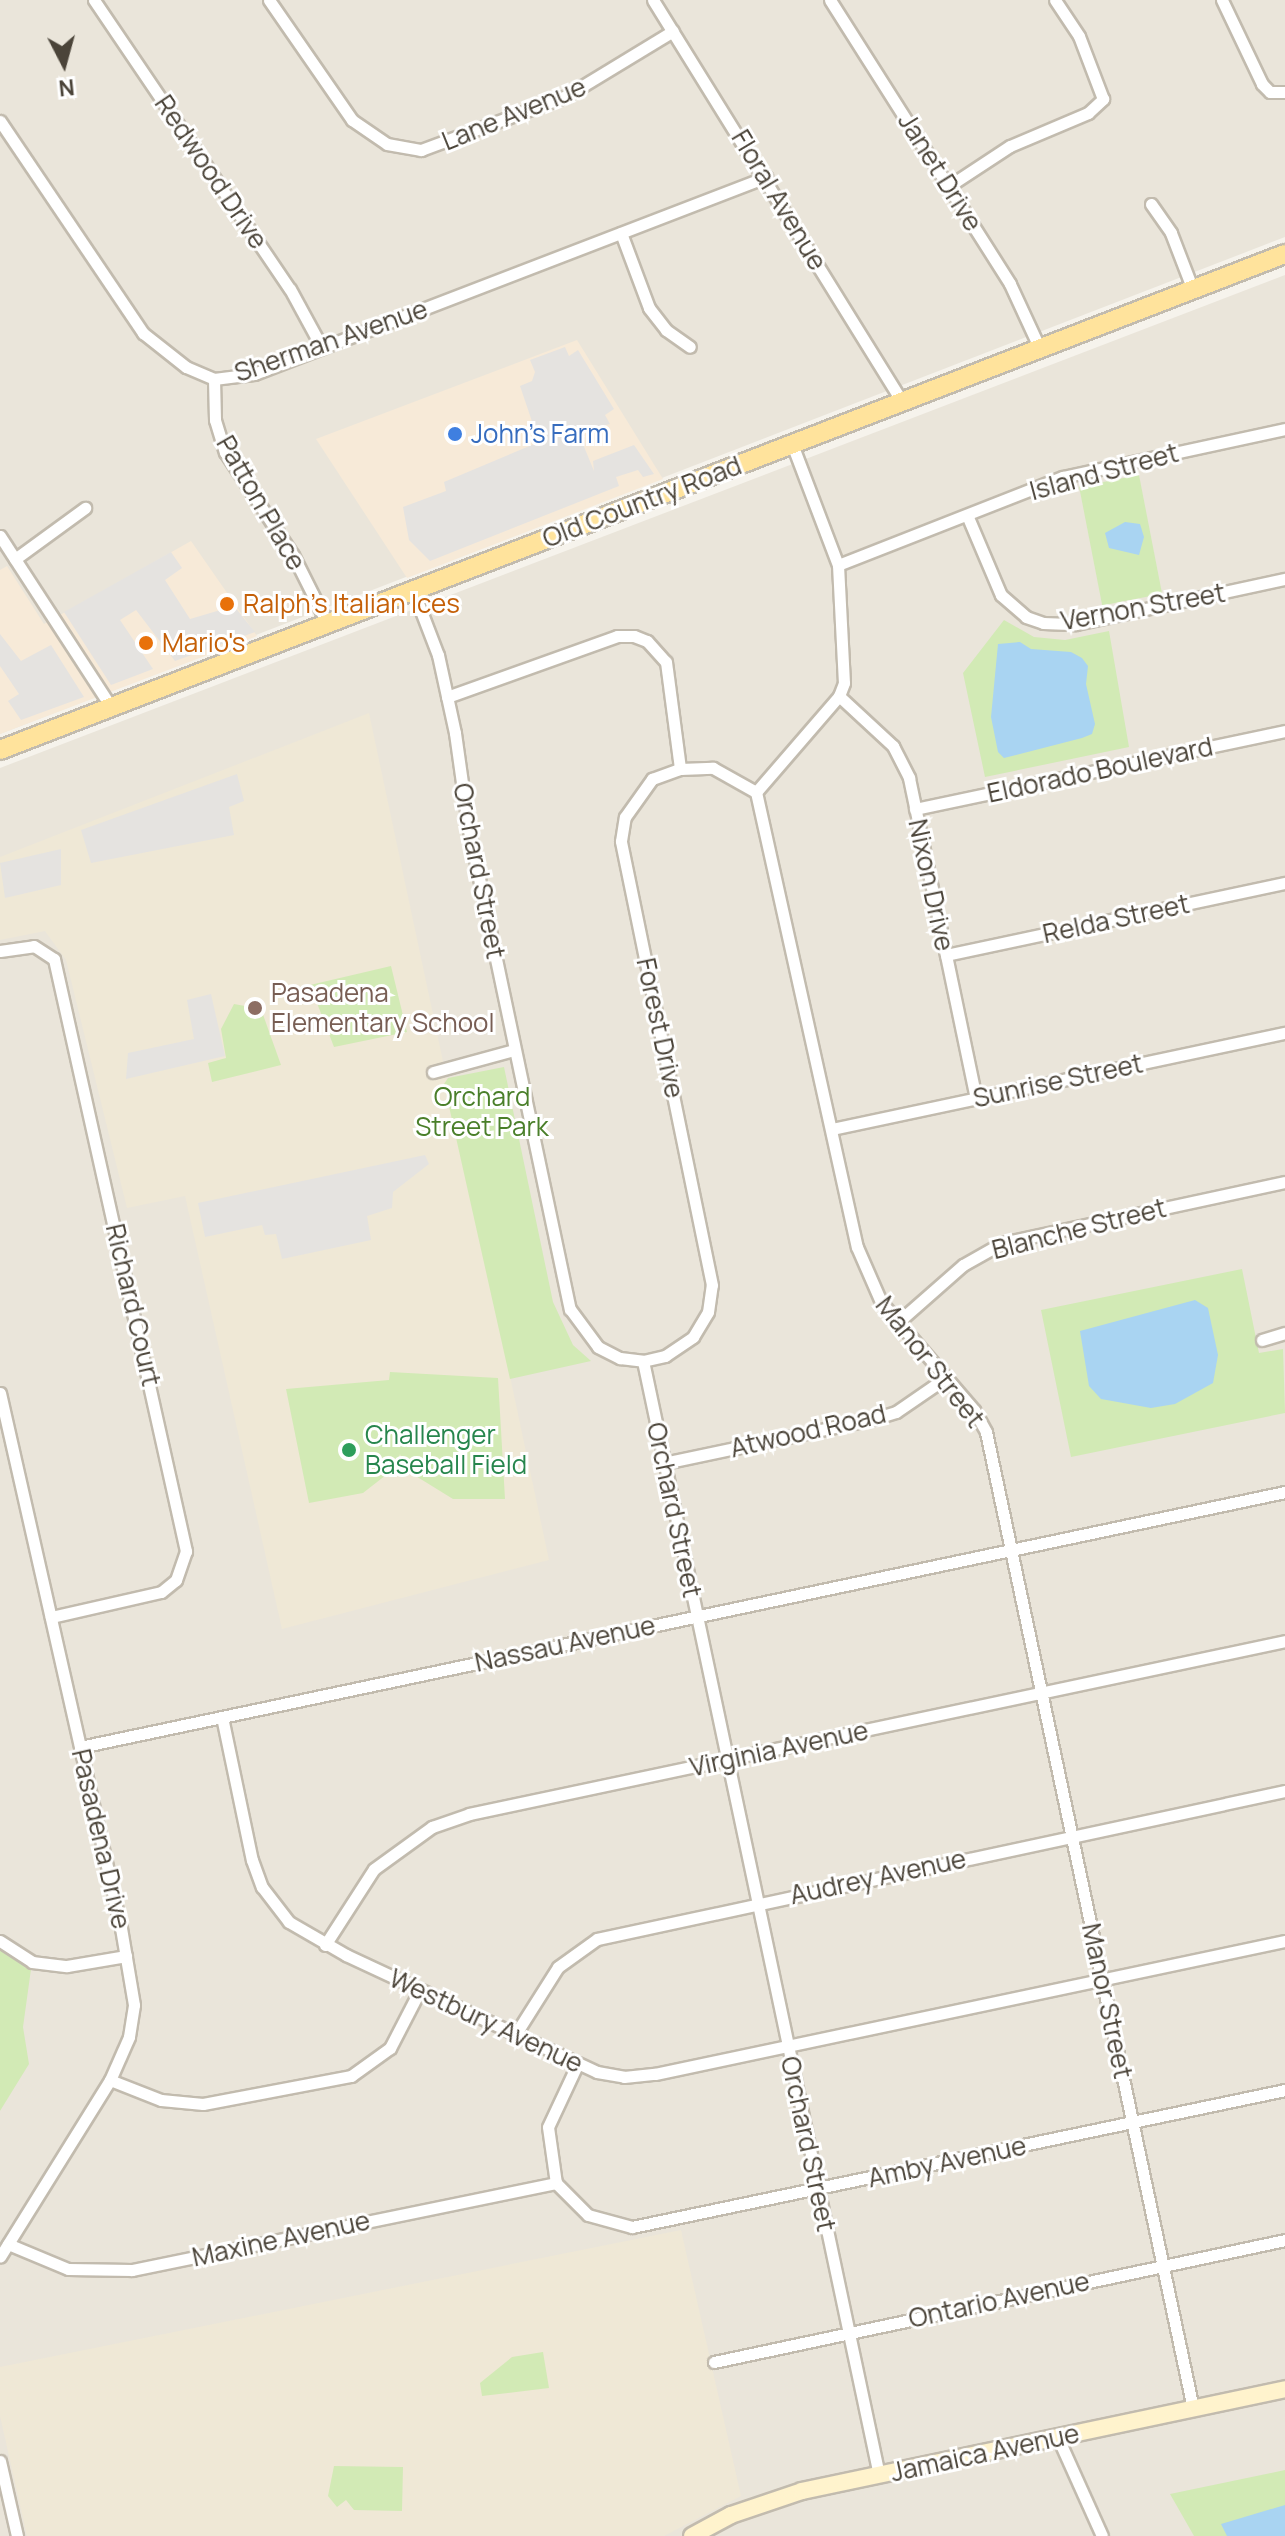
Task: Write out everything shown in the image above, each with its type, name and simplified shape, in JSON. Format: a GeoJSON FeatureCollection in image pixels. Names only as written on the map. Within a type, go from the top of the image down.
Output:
{"type":"FeatureCollection","features":[{"type":"Feature","properties":{"kind":"main road","name":"Old Country Road"},"geometry":{"type":"LineString","coordinates":[[0,750],[1285,254]]}},
{"type":"Feature","properties":{"kind":"street"},"geometry":{"type":"LineString","coordinates":[[97,4],[113,0]]}},
{"type":"Feature","properties":{"kind":"street","name":"Lane Avenue"},"geometry":{"type":"LineString","coordinates":[[269,0],[352,120],[387,144],[421,150],[566,96],[673,31]]}},
{"type":"Feature","properties":{"kind":"street","name":"Floral Avenue"},"geometry":{"type":"LineString","coordinates":[[653,0],[766,177],[902,402]]}},
{"type":"Feature","properties":{"kind":"street","name":"Janet Drive"},"geometry":{"type":"LineString","coordinates":[[830,0],[1010,284],[1040,349]]}},
{"type":"Feature","properties":{"kind":"street"},"geometry":{"type":"LineString","coordinates":[[949,186],[1010,146],[1088,113],[1103,99],[1079,36],[1055,0]]}},
{"type":"Feature","properties":{"kind":"street"},"geometry":{"type":"LineString","coordinates":[[1222,0],[1252,64],[1270,92],[1285,92]]}},
{"type":"Feature","properties":{"kind":"street","name":"Redwood Drive"},"geometry":{"type":"LineString","coordinates":[[97,4],[290,289],[322,348]]}},
{"type":"Feature","properties":{"kind":"street","name":"Sherman Avenue"},"geometry":{"type":"LineString","coordinates":[[0,121],[143,333],[186,367],[214,379],[254,374],[766,177]]}},
{"type":"Feature","properties":{"kind":"street"},"geometry":{"type":"LineString","coordinates":[[1151,204],[1171,233],[1193,290]]}},
{"type":"Feature","properties":{"kind":"street"},"geometry":{"type":"LineString","coordinates":[[621,233],[649,308],[666,330],[690,347]]}},
{"type":"Feature","properties":{"kind":"street","name":"Patton Place"},"geometry":{"type":"LineString","coordinates":[[214,379],[215,420],[225,452],[293,555],[327,623]]}},
{"type":"Feature","properties":{"kind":"street","name":"Island Street"},"geometry":{"type":"LineString","coordinates":[[838,565],[1063,477],[1285,429]]}},
{"type":"Feature","properties":{"kind":"street"},"geometry":{"type":"LineString","coordinates":[[756,792],[839,696],[845,669],[838,565],[792,444]]}},
{"type":"Feature","properties":{"kind":"street"},"geometry":{"type":"LineString","coordinates":[[15,559],[85,508]]}},
{"type":"Feature","properties":{"kind":"street","name":"Vernon Street"},"geometry":{"type":"LineString","coordinates":[[967,515],[1001,595],[1026,617],[1043,623],[1076,624],[1285,579]]}},
{"type":"Feature","properties":{"kind":"street"},"geometry":{"type":"LineString","coordinates":[[0,536],[111,707]]}},
{"type":"Feature","properties":{"kind":"street","name":"Orchard Street"},"geometry":{"type":"LineString","coordinates":[[413,590],[447,697],[514,1050],[570,1309],[598,1347],[620,1358],[643,1361],[879,2475]]}},
{"type":"Feature","properties":{"kind":"street"},"geometry":{"type":"LineString","coordinates":[[447,697],[617,636],[634,636],[660,650],[666,662],[680,769]]}},
{"type":"Feature","properties":{"kind":"street","name":"Nixon Drive"},"geometry":{"type":"LineString","coordinates":[[839,696],[893,746],[909,778],[976,1098]]}},
{"type":"Feature","properties":{"kind":"street","name":"Eldorado Boulevard"},"geometry":{"type":"LineString","coordinates":[[915,809],[1285,731]]}},
{"type":"Feature","properties":{"kind":"street","name":"Forest Drive"},"geometry":{"type":"LineString","coordinates":[[643,1361],[665,1356],[693,1337],[708,1312],[712,1285],[621,841],[625,817],[636,795],[652,779],[680,769],[713,768],[756,792]]}},
{"type":"Feature","properties":{"kind":"street","name":"Manor Street"},"geometry":{"type":"LineString","coordinates":[[756,792],[857,1247],[875,1292],[986,1432],[1193,2408]]}},
{"type":"Feature","properties":{"kind":"street","name":"Relda Street"},"geometry":{"type":"LineString","coordinates":[[946,955],[1285,883]]}},
{"type":"Feature","properties":{"kind":"street","name":"Richard Court"},"geometry":{"type":"LineString","coordinates":[[0,951],[34,946],[54,959],[186,1551],[180,1574],[161,1592],[51,1617]]}},
{"type":"Feature","properties":{"kind":"street","name":"Sunrise Street"},"geometry":{"type":"LineString","coordinates":[[832,1129],[1285,1033]]}},
{"type":"Feature","properties":{"kind":"street"},"geometry":{"type":"LineString","coordinates":[[433,1072],[514,1050]]}},
{"type":"Feature","properties":{"kind":"street","name":"Blanche Street"},"geometry":{"type":"LineString","coordinates":[[897,1323],[963,1265],[1002,1243],[1285,1182]]}},
{"type":"Feature","properties":{"kind":"street"},"geometry":{"type":"LineString","coordinates":[[1262,1340],[1285,1333]]}},
{"type":"Feature","properties":{"kind":"street","name":"Atwood Road"},"geometry":{"type":"LineString","coordinates":[[664,1463],[873,1419],[896,1412],[944,1379]]}},
{"type":"Feature","properties":{"kind":"street","name":"Pasadena Drive"},"geometry":{"type":"LineString","coordinates":[[0,1393],[126,1956],[134,2005],[129,2037],[110,2080],[0,2257]]}},
{"type":"Feature","properties":{"kind":"street","name":"Nassau Avenue"},"geometry":{"type":"LineString","coordinates":[[80,1747],[1285,1492]]}},
{"type":"Feature","properties":{"kind":"street","name":"Virginia Avenue"},"geometry":{"type":"LineString","coordinates":[[325,1945],[374,1869],[432,1827],[469,1814],[1285,1641]]}},
{"type":"Feature","properties":{"kind":"street","name":"Westbury Avenue"},"geometry":{"type":"LineString","coordinates":[[222,1717],[262,1887],[289,1922],[325,1945],[577,2065],[624,2077],[655,2074],[1285,1941]]}},
{"type":"Feature","properties":{"kind":"street","name":"Audrey Avenue"},"geometry":{"type":"LineString","coordinates":[[515,2035],[558,1967],[597,1939],[1285,1791]]}},
{"type":"Feature","properties":{"kind":"street"},"geometry":{"type":"LineString","coordinates":[[0,1941],[32,1962],[67,1966],[126,1956]]}},
{"type":"Feature","properties":{"kind":"street"},"geometry":{"type":"LineString","coordinates":[[110,2080],[161,2100],[203,2104],[351,2076],[390,2048],[420,1990]]}},
{"type":"Feature","properties":{"kind":"street"},"geometry":{"type":"LineString","coordinates":[[556,2183],[548,2127],[577,2065]]}},
{"type":"Feature","properties":{"kind":"street","name":"Amby Avenue"},"geometry":{"type":"LineString","coordinates":[[556,2183],[588,2215],[632,2227],[1285,2090]]}},
{"type":"Feature","properties":{"kind":"street","name":"Maxine Avenue"},"geometry":{"type":"LineString","coordinates":[[8,2244],[68,2269],[132,2270],[556,2183]]}},
{"type":"Feature","properties":{"kind":"street","name":"Ontario Avenue"},"geometry":{"type":"LineString","coordinates":[[714,2362],[1285,2240]]}},
{"type":"Feature","properties":{"kind":"street","name":"Jamaica Avenue"},"geometry":{"type":"LineString","coordinates":[[692,2536],[767,2501],[1285,2389]]}},
{"type":"Feature","properties":{"kind":"street"},"geometry":{"type":"LineString","coordinates":[[1058,2438],[1102,2536]]}},
{"type":"Feature","properties":{"kind":"street"},"geometry":{"type":"LineString","coordinates":[[0,2461],[17,2536]]}},
{"type":"Feature","properties":{"kind":"shaded area"},"geometry":{"type":"Polygon","coordinates":[[[0,0],[1285,0],[1285,237],[0,734],[0,0]]]}},
{"type":"Feature","properties":{"kind":"shaded area"},"geometry":{"type":"Polygon","coordinates":[[[1285,275],[1285,2536],[0,2536],[0,768],[1285,275]]]}},
{"type":"Feature","properties":{"kind":"shaded area"},"geometry":{"type":"Polygon","coordinates":[[[577,340],[663,479],[407,578],[316,439],[577,340]]]}},
{"type":"Feature","properties":{"kind":"shaded area"},"geometry":{"type":"Polygon","coordinates":[[[565,347],[569,356],[578,350],[614,409],[605,415],[610,424],[578,432],[594,471],[593,461],[634,445],[654,474],[643,477],[638,470],[616,477],[619,486],[430,561],[409,540],[403,507],[446,491],[444,482],[539,442],[520,386],[532,381],[535,372],[530,360],[565,347]]]}},
{"type":"Feature","properties":{"kind":"shaded area"},"geometry":{"type":"Polygon","coordinates":[[[191,541],[257,636],[0,734],[0,570],[7,566],[44,624],[191,541]]]}},
{"type":"Feature","properties":{"kind":"shaded area"},"geometry":{"type":"Polygon","coordinates":[[[171,552],[182,568],[165,580],[190,619],[234,606],[255,632],[175,661],[136,610],[120,620],[153,669],[111,685],[64,612],[171,552]]]}},
{"type":"Feature","properties":{"kind":"shaded area"},"geometry":{"type":"Polygon","coordinates":[[[0,634],[21,661],[51,645],[84,697],[21,720],[8,701],[19,694],[0,666],[0,634]]]}},
{"type":"Feature","properties":{"kind":"shaded area"},"geometry":{"type":"Polygon","coordinates":[[[369,713],[549,1560],[282,1629],[185,1196],[127,1208],[66,960],[45,931],[0,940],[0,857],[369,713]]]}},
{"type":"Feature","properties":{"kind":"shaded area"},"geometry":{"type":"Polygon","coordinates":[[[237,774],[244,801],[229,807],[234,835],[91,863],[81,830],[237,774]]]}},
{"type":"Feature","properties":{"kind":"shaded area"},"geometry":{"type":"Polygon","coordinates":[[[61,849],[61,885],[5,898],[0,863],[61,849]]]}},
{"type":"Feature","properties":{"kind":"shaded area"},"geometry":{"type":"Polygon","coordinates":[[[211,994],[225,1056],[126,1079],[128,1053],[194,1039],[187,1000],[211,994]]]}},
{"type":"Feature","properties":{"kind":"shaded area"},"geometry":{"type":"Polygon","coordinates":[[[425,1155],[429,1164],[393,1192],[392,1208],[367,1216],[371,1240],[282,1259],[276,1234],[265,1235],[262,1225],[205,1237],[198,1203],[425,1155]]]}},
{"type":"Feature","properties":{"kind":"shaded area"},"geometry":{"type":"Polygon","coordinates":[[[681,2230],[741,2496],[664,2536],[27,2536],[0,2416],[0,2367],[681,2230]]]}},
{"type":"Feature","properties":{"kind":"green space"},"geometry":{"type":"Polygon","coordinates":[[[1139,475],[1162,594],[1102,605],[1079,487],[1139,475]]]}},
{"type":"Feature","properties":{"kind":"green space"},"geometry":{"type":"Polygon","coordinates":[[[1004,620],[1034,637],[1065,640],[1109,631],[1129,747],[985,777],[963,673],[1004,620]]]}},
{"type":"Feature","properties":{"kind":"green space"},"geometry":{"type":"Polygon","coordinates":[[[391,966],[407,1032],[334,1047],[310,985],[391,966]]]}},
{"type":"Feature","properties":{"kind":"green space"},"geometry":{"type":"Polygon","coordinates":[[[234,1004],[261,1009],[281,1065],[212,1082],[208,1063],[226,1058],[221,1029],[234,1004]]]}},
{"type":"Feature","properties":{"kind":"green space","name":"Orchard Street Park"},"geometry":{"type":"Polygon","coordinates":[[[504,1067],[553,1302],[573,1345],[591,1361],[510,1379],[444,1084],[448,1078],[504,1067]]]}},
{"type":"Feature","properties":{"kind":"green space"},"geometry":{"type":"Polygon","coordinates":[[[1242,1269],[1259,1353],[1283,1349],[1285,1413],[1071,1457],[1041,1310],[1242,1269]]]}},
{"type":"Feature","properties":{"kind":"green space"},"geometry":{"type":"Polygon","coordinates":[[[390,1372],[498,1378],[505,1499],[453,1499],[406,1470],[400,1454],[395,1468],[363,1493],[309,1503],[286,1389],[389,1380],[390,1372]]]}},
{"type":"Feature","properties":{"kind":"green space"},"geometry":{"type":"Polygon","coordinates":[[[0,1940],[32,1962],[23,2027],[29,2064],[0,2111],[0,1940]]]}},
{"type":"Feature","properties":{"kind":"green space"},"geometry":{"type":"Polygon","coordinates":[[[543,2352],[549,2388],[482,2396],[480,2383],[512,2357],[543,2352]]]}},
{"type":"Feature","properties":{"kind":"green space"},"geometry":{"type":"Polygon","coordinates":[[[334,2466],[403,2467],[402,2511],[354,2510],[346,2500],[337,2507],[328,2496],[334,2466]]]}},
{"type":"Feature","properties":{"kind":"green space"},"geometry":{"type":"Polygon","coordinates":[[[1285,2470],[1285,2536],[1194,2536],[1170,2494],[1285,2470]]]}},
{"type":"Feature","properties":{"kind":"water"},"geometry":{"type":"Polygon","coordinates":[[[1125,522],[1140,524],[1144,537],[1139,555],[1109,548],[1105,533],[1125,522]]]}},
{"type":"Feature","properties":{"kind":"water"},"geometry":{"type":"Polygon","coordinates":[[[1020,642],[1031,649],[1071,652],[1082,658],[1088,666],[1086,684],[1095,724],[1092,734],[1082,738],[1004,758],[998,752],[991,717],[998,644],[1020,642]]]}},
{"type":"Feature","properties":{"kind":"water"},"geometry":{"type":"Polygon","coordinates":[[[1195,1300],[1208,1308],[1218,1355],[1213,1383],[1175,1404],[1151,1408],[1101,1399],[1089,1386],[1080,1331],[1195,1300]]]}},
{"type":"Feature","properties":{"kind":"water"},"geometry":{"type":"Polygon","coordinates":[[[1285,2505],[1285,2536],[1227,2536],[1221,2524],[1285,2505]]]}},
{"type":"Feature","properties":{"kind":"place","name":"John's Farm"},"geometry":{"type":"Point","coordinates":[455,434]}},
{"type":"Feature","properties":{"kind":"place","name":"Ralph's Italian Ices"},"geometry":{"type":"Point","coordinates":[227,604]}},
{"type":"Feature","properties":{"kind":"place","name":"Mario's"},"geometry":{"type":"Point","coordinates":[146,643]}},
{"type":"Feature","properties":{"kind":"place","name":"Pasadena Elementary School"},"geometry":{"type":"Point","coordinates":[255,1008]}},
{"type":"Feature","properties":{"kind":"place","name":"Challenger Baseball Field"},"geometry":{"type":"Point","coordinates":[349,1450]}}]}
